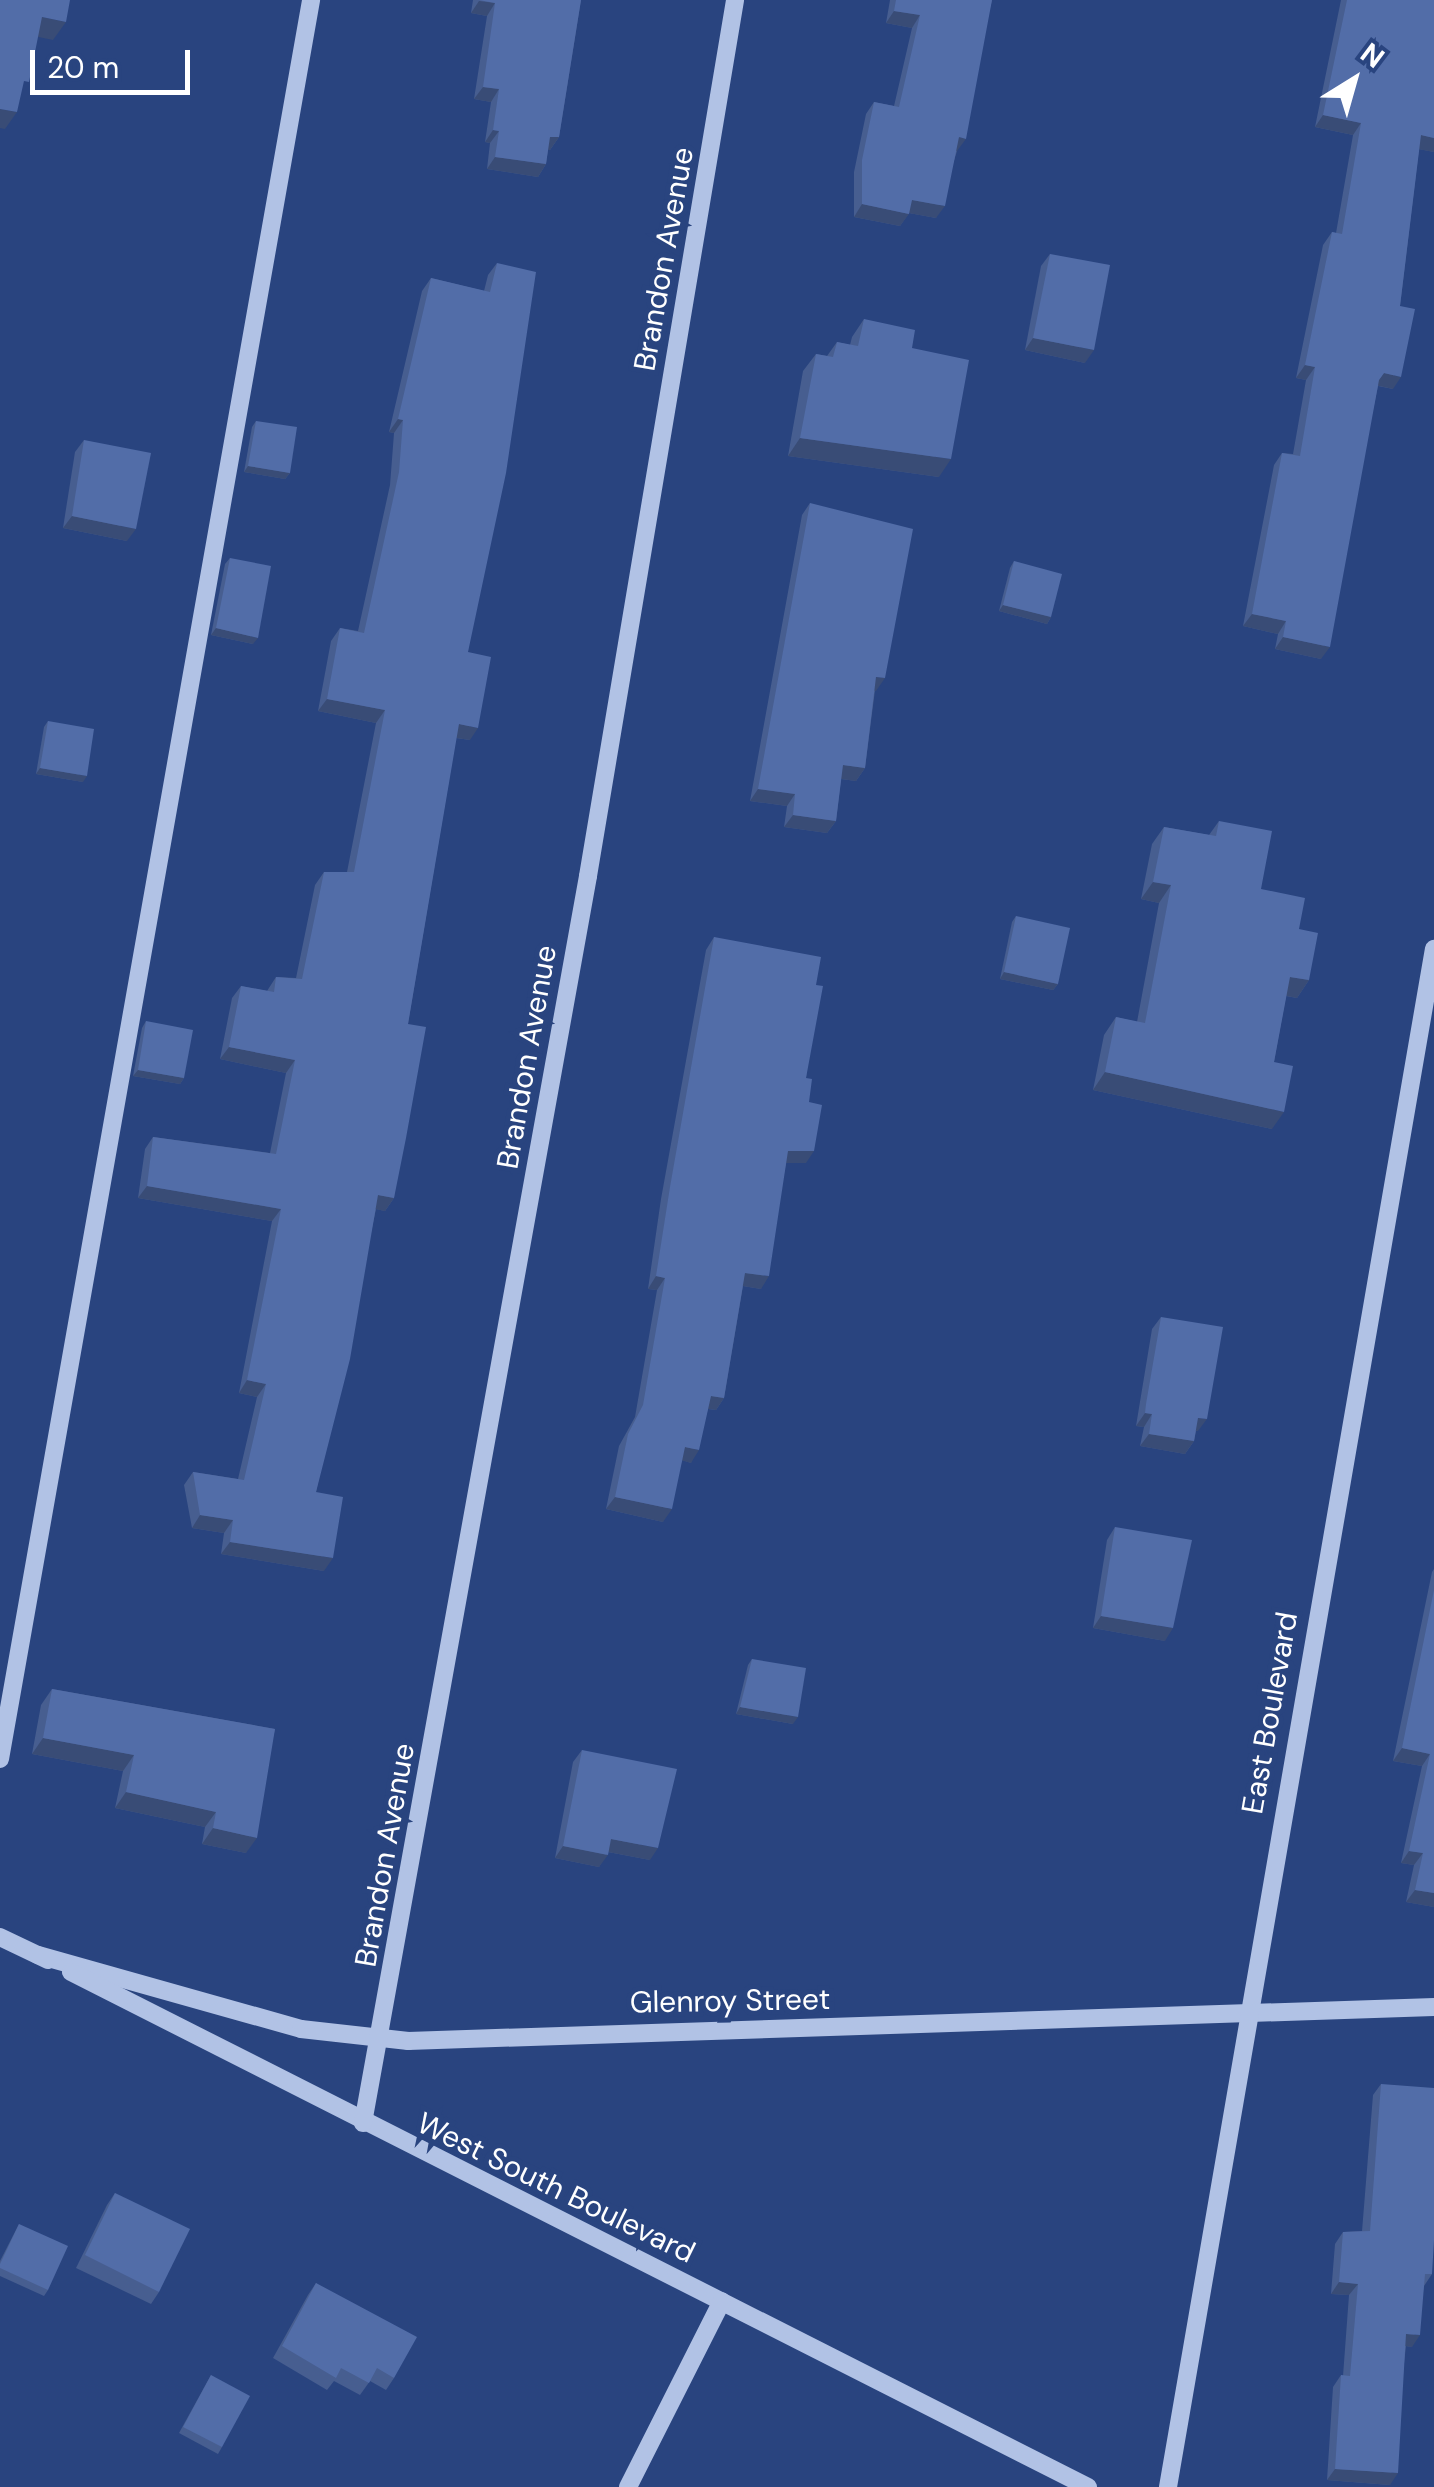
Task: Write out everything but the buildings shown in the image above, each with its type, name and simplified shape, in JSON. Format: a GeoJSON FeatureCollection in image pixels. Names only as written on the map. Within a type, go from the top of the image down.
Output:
{"type":"FeatureCollection","features":[{"type":"Feature","properties":{"kind":"street"},"geometry":{"type":"LineString","coordinates":[[0,1759],[311,0]]}},
{"type":"Feature","properties":{"kind":"street","name":"Brandon Avenue"},"geometry":{"type":"LineString","coordinates":[[362,2122],[380,2040],[588,876],[735,0]]}},
{"type":"Feature","properties":{"kind":"street","name":"East Boulevard"},"geometry":{"type":"LineString","coordinates":[[1168,2487],[1246,2014],[1434,949]]}},
{"type":"Feature","properties":{"kind":"street","name":"West South Boulevard"},"geometry":{"type":"LineString","coordinates":[[0,1936],[1088,2487]]}},
{"type":"Feature","properties":{"kind":"street","name":"Glenroy Street"},"geometry":{"type":"LineString","coordinates":[[38,1955],[301,2029],[380,2040],[1434,2007]]}},
{"type":"Feature","properties":{"kind":"street"},"geometry":{"type":"LineString","coordinates":[[628,2487],[722,2301]]}}]}
